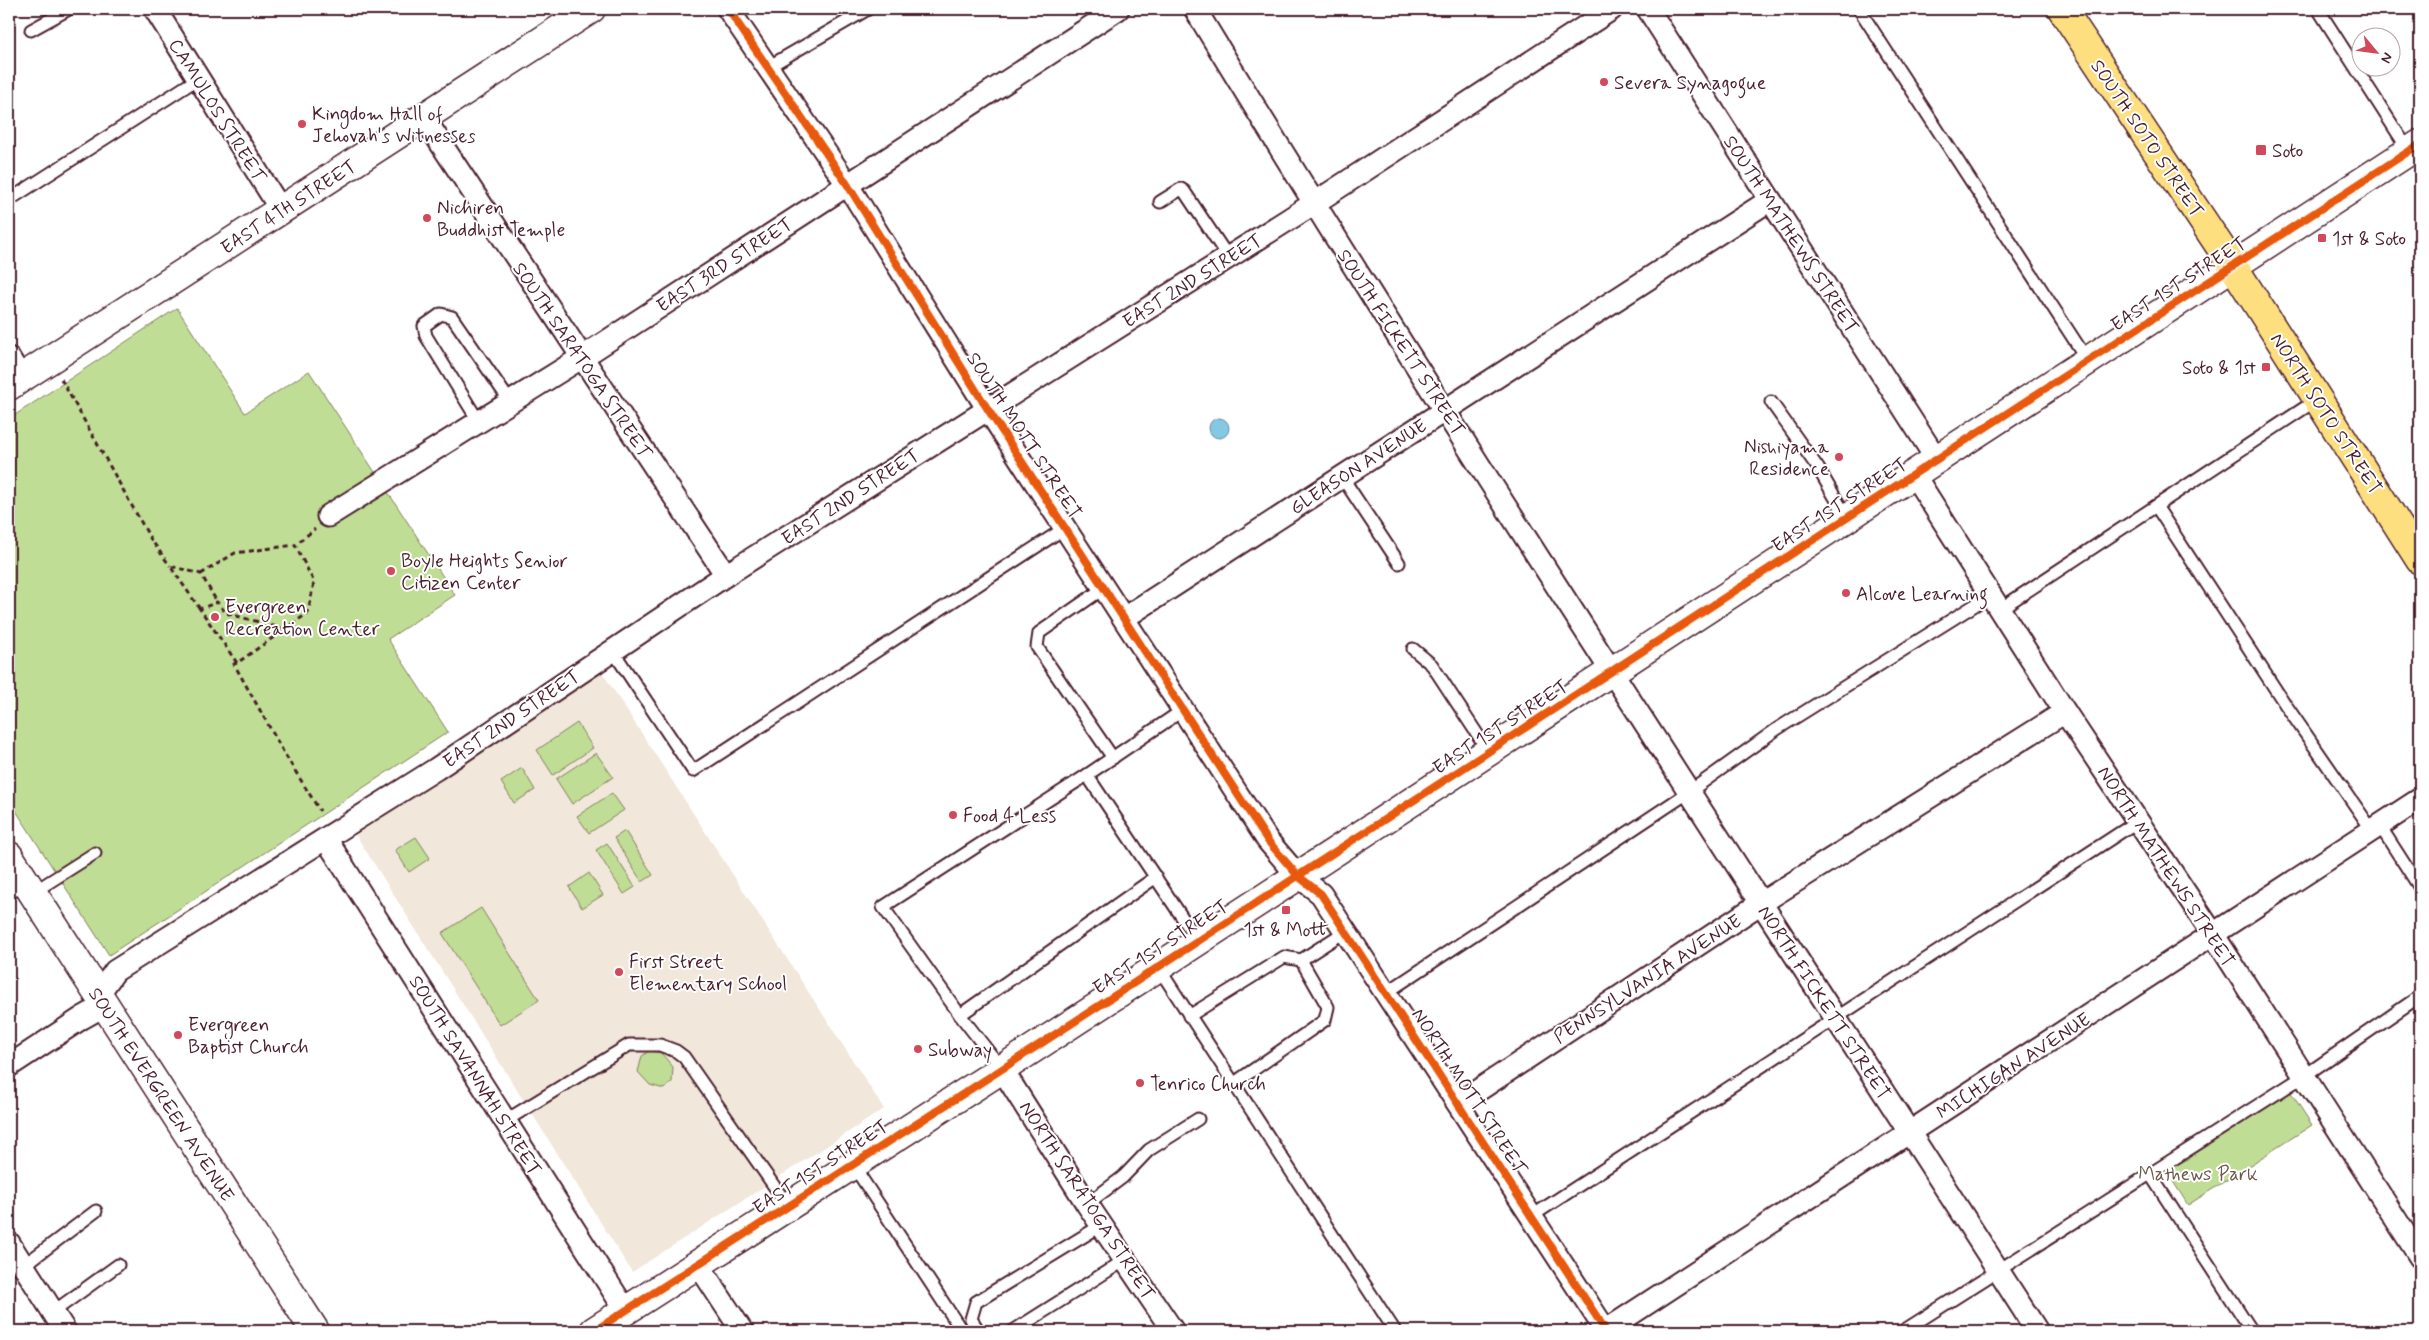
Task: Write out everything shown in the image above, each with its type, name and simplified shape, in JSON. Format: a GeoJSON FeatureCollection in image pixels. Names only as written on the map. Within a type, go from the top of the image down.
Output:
{"type":"FeatureCollection","features":[{"type":"Feature","properties":{"kind":"main road","name":"SOUTH SOTO STREET"},"geometry":{"type":"LineString","coordinates":[[2062,9],[2233,266]]}},
{"type":"Feature","properties":{"kind":"main road","name":"NORTH SOTO STREET"},"geometry":{"type":"LineString","coordinates":[[2233,266],[2420,560]]}},
{"type":"Feature","properties":{"kind":"street","name":"CAMULOS STREET"},"geometry":{"type":"LineString","coordinates":[[155,9],[281,210]]}},
{"type":"Feature","properties":{"kind":"street","name":"EAST 4TH STREET"},"geometry":{"type":"LineString","coordinates":[[13,374],[50,359],[591,9]]}},
{"type":"Feature","properties":{"kind":"street","name":"SOUTH MOTT STREET"},"geometry":{"type":"LineString","coordinates":[[728,9],[847,184],[987,408],[1268,841],[1298,876]]}},
{"type":"Feature","properties":{"kind":"street","name":"EAST 3RD STREET"},"geometry":{"type":"LineString","coordinates":[[322,522],[581,358],[1118,9]]}},
{"type":"Feature","properties":{"kind":"street","name":"SOUTH FICKETT STREET"},"geometry":{"type":"LineString","coordinates":[[1195,9],[1313,204],[1612,672]]}},
{"type":"Feature","properties":{"kind":"street","name":"EAST 2ND STREET"},"geometry":{"type":"LineString","coordinates":[[9,1066],[82,1018],[101,1000],[115,971],[436,769],[726,575],[987,408],[1313,204],[1612,9]]}},
{"type":"Feature","properties":{"kind":"street","name":"SOUTH MATHEWS STREET"},"geometry":{"type":"LineString","coordinates":[[1648,9],[1937,460]]}},
{"type":"Feature","properties":{"kind":"street","name":"SOUTH SARATOGA STREET"},"geometry":{"type":"LineString","coordinates":[[424,118],[726,575]]}},
{"type":"Feature","properties":{"kind":"street","name":"EAST 1ST STREET"},"geometry":{"type":"LineString","coordinates":[[594,1331],[1002,1069],[2414,147]]}},
{"type":"Feature","properties":{"kind":"street","name":"GLEASON AVENUE"},"geometry":{"type":"LineString","coordinates":[[1124,618],[1770,200]]}},
{"type":"Feature","properties":{"kind":"street","name":"NORTH MATHEWS STREET"},"geometry":{"type":"LineString","coordinates":[[1914,475],[2065,712],[2213,934],[2420,1257]]}},
{"type":"Feature","properties":{"kind":"street","name":"NORTH FICKETT STREET"},"geometry":{"type":"LineString","coordinates":[[1612,672],[2037,1331]]}},
{"type":"Feature","properties":{"kind":"street","name":"PENNSYLVANIA AVENUE"},"geometry":{"type":"LineString","coordinates":[[1459,1103],[1761,903],[2065,712]]}},
{"type":"Feature","properties":{"kind":"street","name":"MICHIGAN AVENUE"},"geometry":{"type":"LineString","coordinates":[[1606,1331],[2420,799]]}},
{"type":"Feature","properties":{"kind":"street","name":"SOUTH SAVANNAH STREET"},"geometry":{"type":"LineString","coordinates":[[326,838],[626,1311]]}},
{"type":"Feature","properties":{"kind":"street","name":"SOUTH EVERGREEN AVENUE"},"geometry":{"type":"LineString","coordinates":[[9,856],[22,890],[101,1000],[315,1331]]}},
{"type":"Feature","properties":{"kind":"street","name":"NORTH MOTT STREET"},"geometry":{"type":"LineString","coordinates":[[1298,876],[1321,894],[1606,1331]]}},
{"type":"Feature","properties":{"kind":"street","name":"NORTH SARATOGA STREET"},"geometry":{"type":"LineString","coordinates":[[1002,1069],[1087,1204],[1173,1331]]}},
{"type":"Feature","properties":{"kind":"street"},"geometry":{"type":"LineString","coordinates":[[9,1243],[65,1331]]}},
{"type":"Feature","properties":{"kind":"street"},"geometry":{"type":"LineString","coordinates":[[698,1264],[742,1331]]}},
{"type":"Feature","properties":{"kind":"lane"},"geometry":{"type":"LineString","coordinates":[[31,30],[69,9]]}},
{"type":"Feature","properties":{"kind":"lane"},"geometry":{"type":"LineString","coordinates":[[768,67],[868,9]]}},
{"type":"Feature","properties":{"kind":"lane"},"geometry":{"type":"LineString","coordinates":[[1860,9],[2088,361]]}},
{"type":"Feature","properties":{"kind":"lane"},"geometry":{"type":"LineString","coordinates":[[2318,9],[2414,147]]}},
{"type":"Feature","properties":{"kind":"lane"},"geometry":{"type":"LineString","coordinates":[[9,200],[198,78]]}},
{"type":"Feature","properties":{"kind":"lane"},"geometry":{"type":"LineString","coordinates":[[1160,202],[1181,189],[1184,191],[1228,257]]}},
{"type":"Feature","properties":{"kind":"lane"},"geometry":{"type":"LineString","coordinates":[[479,422],[426,336],[424,326],[441,314],[452,317],[510,402]]}},
{"type":"Feature","properties":{"kind":"lane"},"geometry":{"type":"LineString","coordinates":[[1386,993],[1689,792],[1777,729],[2156,506],[2318,399]]}},
{"type":"Feature","properties":{"kind":"lane"},"geometry":{"type":"LineString","coordinates":[[1771,402],[1818,468],[1847,518]]}},
{"type":"Feature","properties":{"kind":"lane"},"geometry":{"type":"LineString","coordinates":[[1342,477],[1399,563]]}},
{"type":"Feature","properties":{"kind":"lane"},"geometry":{"type":"LineString","coordinates":[[2156,506],[2284,704],[2420,888]]}},
{"type":"Feature","properties":{"kind":"lane"},"geometry":{"type":"LineString","coordinates":[[613,651],[693,771],[1065,528]]}},
{"type":"Feature","properties":{"kind":"lane"},"geometry":{"type":"LineString","coordinates":[[1104,588],[1039,632],[1037,647],[1113,758]]}},
{"type":"Feature","properties":{"kind":"lane"},"geometry":{"type":"LineString","coordinates":[[1413,649],[1432,665],[1488,752]]}},
{"type":"Feature","properties":{"kind":"lane"},"geometry":{"type":"LineString","coordinates":[[1002,1069],[960,1015],[884,907],[1113,758],[1183,710]]}},
{"type":"Feature","properties":{"kind":"lane"},"geometry":{"type":"LineString","coordinates":[[1087,775],[1198,941]]}},
{"type":"Feature","properties":{"kind":"lane"},"geometry":{"type":"LineString","coordinates":[[1532,1216],[2138,821]]}},
{"type":"Feature","properties":{"kind":"lane"},"geometry":{"type":"LineString","coordinates":[[22,890],[95,853]]}},
{"type":"Feature","properties":{"kind":"lane"},"geometry":{"type":"LineString","coordinates":[[960,1015],[1156,878]]}},
{"type":"Feature","properties":{"kind":"lane"},"geometry":{"type":"LineString","coordinates":[[1189,1016],[1284,957],[1301,960],[1346,931]]}},
{"type":"Feature","properties":{"kind":"lane"},"geometry":{"type":"LineString","coordinates":[[1233,1084],[1325,1020],[1328,1006],[1301,960]]}},
{"type":"Feature","properties":{"kind":"lane"},"geometry":{"type":"LineString","coordinates":[[1158,967],[1396,1331]]}},
{"type":"Feature","properties":{"kind":"lane"},"geometry":{"type":"LineString","coordinates":[[1903,1331],[2304,1076],[2420,996]]}},
{"type":"Feature","properties":{"kind":"lane"},"geometry":{"type":"LineString","coordinates":[[505,1121],[629,1045],[660,1045],[676,1051],[684,1057],[788,1206]]}},
{"type":"Feature","properties":{"kind":"lane"},"geometry":{"type":"LineString","coordinates":[[1087,1204],[1118,1181],[1149,1150],[1198,1119]]}},
{"type":"Feature","properties":{"kind":"lane"},"geometry":{"type":"LineString","coordinates":[[852,1164],[962,1331]]}},
{"type":"Feature","properties":{"kind":"lane"},"geometry":{"type":"LineString","coordinates":[[2150,1174],[2252,1331]]}},
{"type":"Feature","properties":{"kind":"lane"},"geometry":{"type":"LineString","coordinates":[[23,1266],[96,1211]]}},
{"type":"Feature","properties":{"kind":"lane"},"geometry":{"type":"LineString","coordinates":[[979,1331],[971,1319],[976,1302],[1102,1225]]}},
{"type":"Feature","properties":{"kind":"lane"},"geometry":{"type":"LineString","coordinates":[[1013,1331],[1126,1260]]}},
{"type":"Feature","properties":{"kind":"lane"},"geometry":{"type":"LineString","coordinates":[[53,1312],[118,1265]]}},
{"type":"Feature","properties":{"kind":"path"},"geometry":{"type":"LineString","coordinates":[[50,359],[150,538],[237,663]]}},
{"type":"Feature","properties":{"kind":"path"},"geometry":{"type":"LineString","coordinates":[[170,566],[202,574],[235,553],[295,545],[322,522]]}},
{"type":"Feature","properties":{"kind":"path"},"geometry":{"type":"LineString","coordinates":[[295,545],[314,582],[308,613],[234,664],[284,754],[320,811]]}},
{"type":"Feature","properties":{"kind":"path"},"geometry":{"type":"LineString","coordinates":[[202,574],[217,602],[226,613],[284,629]]}},
{"type":"Feature","properties":{"kind":"path"},"geometry":{"type":"LineString","coordinates":[[200,609],[217,602]]}},
{"type":"Feature","properties":{"kind":"shaded area","name":"First Street Elementary School"},"geometry":{"type":"Polygon","coordinates":[[[602,672],[884,1109],[632,1272],[356,835],[602,672]]]}},
{"type":"Feature","properties":{"kind":"green space","name":"Evergreen Recreation Center"},"geometry":{"type":"Polygon","coordinates":[[[177,308],[245,413],[309,371],[455,595],[388,639],[448,732],[109,955],[9,800],[9,419],[177,308]]]}},
{"type":"Feature","properties":{"kind":"green space"},"geometry":{"type":"Polygon","coordinates":[[[577,723],[593,748],[553,775],[537,750],[577,723]]]}},
{"type":"Feature","properties":{"kind":"green space"},"geometry":{"type":"Polygon","coordinates":[[[596,753],[613,777],[572,804],[556,779],[596,753]]]}},
{"type":"Feature","properties":{"kind":"green space"},"geometry":{"type":"Polygon","coordinates":[[[522,768],[535,790],[514,803],[501,782],[522,768]]]}},
{"type":"Feature","properties":{"kind":"green space"},"geometry":{"type":"Polygon","coordinates":[[[612,793],[624,810],[589,833],[577,816],[612,793]]]}},
{"type":"Feature","properties":{"kind":"green space"},"geometry":{"type":"Polygon","coordinates":[[[625,831],[653,875],[642,882],[614,838],[625,831]]]}},
{"type":"Feature","properties":{"kind":"green space"},"geometry":{"type":"Polygon","coordinates":[[[416,837],[430,858],[409,872],[395,850],[416,837]]]}},
{"type":"Feature","properties":{"kind":"green space"},"geometry":{"type":"Polygon","coordinates":[[[607,843],[635,887],[624,894],[596,850],[607,843]]]}},
{"type":"Feature","properties":{"kind":"green space"},"geometry":{"type":"Polygon","coordinates":[[[589,873],[603,895],[582,908],[569,887],[589,873]]]}},
{"type":"Feature","properties":{"kind":"green space"},"geometry":{"type":"Polygon","coordinates":[[[481,908],[539,1000],[500,1025],[442,933],[481,908]]]}},
{"type":"Feature","properties":{"kind":"green space"},"geometry":{"type":"Polygon","coordinates":[[[649,1051],[661,1053],[673,1067],[672,1082],[664,1089],[650,1085],[638,1072],[642,1056],[649,1051]]]}},
{"type":"Feature","properties":{"kind":"green space","name":"Mathews Park"},"geometry":{"type":"Polygon","coordinates":[[[2288,1088],[2312,1125],[2188,1205],[2165,1169],[2288,1088]]]}},
{"type":"Feature","properties":{"kind":"water"},"geometry":{"type":"Polygon","coordinates":[[[1219,418],[1226,421],[1229,428],[1226,435],[1219,438],[1212,435],[1209,428],[1212,421],[1219,418]]]}},
{"type":"Feature","properties":{"kind":"cycle path"},"geometry":{"type":"LineString","coordinates":[[728,9],[847,184],[987,408],[1268,841],[1298,876],[1321,894],[1606,1331]]}},
{"type":"Feature","properties":{"kind":"cycle path"},"geometry":{"type":"LineString","coordinates":[[594,1331],[1002,1069],[2420,144]]}},
{"type":"Feature","properties":{"kind":"place","name":"Severa Synagogue"},"geometry":{"type":"Point","coordinates":[1604,82]}},
{"type":"Feature","properties":{"kind":"place","name":"Kingdom Hall of Jehovah's Witnesses"},"geometry":{"type":"Point","coordinates":[302,124]}},
{"type":"Feature","properties":{"kind":"place","name":"Soto"},"geometry":{"type":"Point","coordinates":[2261,150]}},
{"type":"Feature","properties":{"kind":"place","name":"Nichiren Buddhist Temple"},"geometry":{"type":"Point","coordinates":[427,218]}},
{"type":"Feature","properties":{"kind":"place","name":"1st & Soto"},"geometry":{"type":"Point","coordinates":[2322,238]}},
{"type":"Feature","properties":{"kind":"place","name":"Soto & 1st"},"geometry":{"type":"Point","coordinates":[2266,367]}},
{"type":"Feature","properties":{"kind":"place","name":"Nishiyama Residence"},"geometry":{"type":"Point","coordinates":[1839,457]}},
{"type":"Feature","properties":{"kind":"place","name":"Boyle Heights Senior Citizen Center"},"geometry":{"type":"Point","coordinates":[391,571]}},
{"type":"Feature","properties":{"kind":"place","name":"Alcove Learning"},"geometry":{"type":"Point","coordinates":[1846,593]}},
{"type":"Feature","properties":{"kind":"place","name":"Evergreen Recreation Center"},"geometry":{"type":"Point","coordinates":[215,617]}},
{"type":"Feature","properties":{"kind":"place","name":"Food 4 Less"},"geometry":{"type":"Point","coordinates":[953,815]}},
{"type":"Feature","properties":{"kind":"place","name":"1st & Mott"},"geometry":{"type":"Point","coordinates":[1286,910]}},
{"type":"Feature","properties":{"kind":"place","name":"First Street Elementary School"},"geometry":{"type":"Point","coordinates":[619,972]}},
{"type":"Feature","properties":{"kind":"place","name":"Evergreen Baptist Church"},"geometry":{"type":"Point","coordinates":[178,1035]}},
{"type":"Feature","properties":{"kind":"place","name":"Subway"},"geometry":{"type":"Point","coordinates":[918,1049]}},
{"type":"Feature","properties":{"kind":"place","name":"Tenrico Church"},"geometry":{"type":"Point","coordinates":[1140,1083]}}]}
